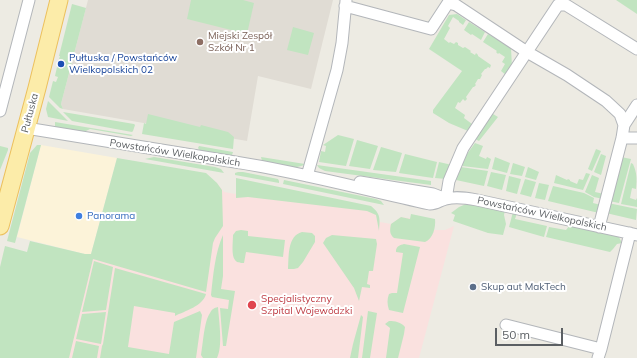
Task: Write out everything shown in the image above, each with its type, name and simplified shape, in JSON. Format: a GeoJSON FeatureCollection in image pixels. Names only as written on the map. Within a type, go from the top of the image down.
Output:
{"type":"FeatureCollection","features":[{"type":"Feature","properties":{"kind":"main road","name":"Pułtuska"},"geometry":{"type":"LineString","coordinates":[[0,226],[59,0]]}},
{"type":"Feature","properties":{"kind":"street"},"geometry":{"type":"LineString","coordinates":[[0,111],[29,0]]}},
{"type":"Feature","properties":{"kind":"street"},"geometry":{"type":"LineString","coordinates":[[307,176],[337,70],[342,43],[345,3],[431,29],[448,3],[456,5],[527,52],[567,75],[606,101],[620,114],[624,125]]}},
{"type":"Feature","properties":{"kind":"street"},"geometry":{"type":"LineString","coordinates":[[446,199],[449,181],[463,148],[558,5],[566,6],[637,49]]}},
{"type":"Feature","properties":{"kind":"street"},"geometry":{"type":"LineString","coordinates":[[599,227],[624,125],[637,104]]}},
{"type":"Feature","properties":{"kind":"street","name":"Powstańców Wielkopolskich"},"geometry":{"type":"LineString","coordinates":[[26,128],[236,162],[324,179],[370,183],[432,194],[446,199],[461,198],[476,200],[633,234]]}},
{"type":"Feature","properties":{"kind":"street"},"geometry":{"type":"LineString","coordinates":[[622,138],[637,138]]}},
{"type":"Feature","properties":{"kind":"street"},"geometry":{"type":"LineString","coordinates":[[506,324],[600,354],[633,234]]}},
{"type":"Feature","properties":{"kind":"shaded area","name":"Miejski Zespół Szkół Nr 1"},"geometry":{"type":"Polygon","coordinates":[[[88,0],[333,0],[311,89],[258,76],[247,141],[63,109],[61,104],[88,0]]]}},
{"type":"Feature","properties":{"kind":"shaded area"},"geometry":{"type":"Polygon","coordinates":[[[41,145],[117,158],[91,254],[85,254],[17,237],[41,145]]]}},
{"type":"Feature","properties":{"kind":"shaded area","name":"Specjalistyczny Szpital Wojewódzki"},"geometry":{"type":"Polygon","coordinates":[[[217,183],[224,192],[235,194],[243,188],[377,212],[380,222],[391,224],[401,217],[428,221],[433,230],[445,230],[454,226],[419,358],[58,358],[91,254],[217,183]]]}},
{"type":"Feature","properties":{"kind":"green space"},"geometry":{"type":"Polygon","coordinates":[[[191,0],[243,0],[254,3],[247,34],[187,19],[191,0]]]}},
{"type":"Feature","properties":{"kind":"green space"},"geometry":{"type":"Polygon","coordinates":[[[616,0],[637,0],[637,14],[616,0]]]}},
{"type":"Feature","properties":{"kind":"green space"},"geometry":{"type":"Polygon","coordinates":[[[72,4],[86,8],[61,104],[63,109],[49,97],[53,81],[56,82],[58,77],[55,76],[57,67],[62,68],[64,60],[59,59],[59,56],[72,4]]]}},
{"type":"Feature","properties":{"kind":"green space"},"geometry":{"type":"Polygon","coordinates":[[[457,14],[466,20],[463,25],[453,17],[448,26],[450,28],[444,39],[449,43],[458,43],[458,45],[463,48],[465,47],[475,55],[476,53],[491,65],[490,68],[488,67],[485,69],[481,74],[480,79],[478,79],[475,84],[476,85],[466,97],[467,99],[465,101],[463,99],[460,103],[458,102],[455,108],[465,115],[464,118],[472,124],[468,131],[449,123],[433,113],[433,110],[462,71],[429,49],[449,15],[457,14]]]}},
{"type":"Feature","properties":{"kind":"green space"},"geometry":{"type":"Polygon","coordinates":[[[469,22],[485,32],[481,40],[464,30],[469,22]]]}},
{"type":"Feature","properties":{"kind":"green space"},"geometry":{"type":"Polygon","coordinates":[[[293,27],[314,33],[308,55],[287,50],[293,27]]]}},
{"type":"Feature","properties":{"kind":"green space"},"geometry":{"type":"Polygon","coordinates":[[[488,34],[511,48],[512,67],[506,75],[501,71],[505,64],[502,62],[505,57],[499,53],[498,54],[496,52],[497,51],[483,42],[488,34]]]}},
{"type":"Feature","properties":{"kind":"green space"},"geometry":{"type":"Polygon","coordinates":[[[48,101],[68,121],[48,117],[46,109],[48,101]]]}},
{"type":"Feature","properties":{"kind":"green space"},"geometry":{"type":"Polygon","coordinates":[[[63,112],[135,125],[132,132],[72,121],[63,112]]]}},
{"type":"Feature","properties":{"kind":"green space"},"geometry":{"type":"Polygon","coordinates":[[[148,114],[200,127],[201,125],[228,132],[234,137],[233,149],[142,134],[144,123],[146,124],[148,114]]]}},
{"type":"Feature","properties":{"kind":"green space"},"geometry":{"type":"Polygon","coordinates":[[[493,114],[498,117],[479,141],[475,139],[491,115],[493,114]]]}},
{"type":"Feature","properties":{"kind":"green space"},"geometry":{"type":"Polygon","coordinates":[[[55,122],[133,135],[131,136],[90,129],[84,132],[55,127],[55,122]]]}},
{"type":"Feature","properties":{"kind":"green space"},"geometry":{"type":"Polygon","coordinates":[[[338,135],[354,139],[346,166],[319,162],[321,151],[325,152],[326,146],[323,145],[338,135]]]}},
{"type":"Feature","properties":{"kind":"green space"},"geometry":{"type":"Polygon","coordinates":[[[357,140],[378,146],[370,169],[349,166],[357,140]]]}},
{"type":"Feature","properties":{"kind":"green space"},"geometry":{"type":"Polygon","coordinates":[[[475,143],[483,146],[479,156],[486,159],[487,157],[491,159],[488,169],[462,166],[467,154],[475,143]]]}},
{"type":"Feature","properties":{"kind":"green space"},"geometry":{"type":"Polygon","coordinates":[[[37,145],[41,145],[15,243],[7,241],[30,153],[37,145]]]}},
{"type":"Feature","properties":{"kind":"green space"},"geometry":{"type":"Polygon","coordinates":[[[0,146],[8,148],[8,150],[0,170],[0,146]]]}},
{"type":"Feature","properties":{"kind":"green space"},"geometry":{"type":"Polygon","coordinates":[[[199,146],[233,152],[232,155],[229,156],[201,152],[198,148],[199,146]]]}},
{"type":"Feature","properties":{"kind":"green space"},"geometry":{"type":"Polygon","coordinates":[[[381,147],[402,153],[396,172],[373,170],[381,147]]]}},
{"type":"Feature","properties":{"kind":"green space"},"geometry":{"type":"Polygon","coordinates":[[[596,149],[601,151],[592,171],[588,169],[596,149]]]}},
{"type":"Feature","properties":{"kind":"green space"},"geometry":{"type":"Polygon","coordinates":[[[405,154],[437,162],[433,178],[399,173],[405,154]]]}},
{"type":"Feature","properties":{"kind":"green space"},"geometry":{"type":"Polygon","coordinates":[[[601,154],[606,156],[601,175],[594,172],[601,154]]]}},
{"type":"Feature","properties":{"kind":"green space"},"geometry":{"type":"Polygon","coordinates":[[[154,157],[215,167],[221,169],[224,173],[145,159],[154,157]]]}},
{"type":"Feature","properties":{"kind":"green space"},"geometry":{"type":"Polygon","coordinates":[[[261,157],[305,164],[297,167],[291,167],[264,162],[262,161],[261,157]]]}},
{"type":"Feature","properties":{"kind":"green space"},"geometry":{"type":"Polygon","coordinates":[[[495,157],[510,163],[507,173],[492,169],[495,157]]]}},
{"type":"Feature","properties":{"kind":"green space"},"geometry":{"type":"Polygon","coordinates":[[[621,157],[631,159],[619,203],[609,201],[621,157]]]}},
{"type":"Feature","properties":{"kind":"green space"},"geometry":{"type":"Polygon","coordinates":[[[117,158],[206,173],[222,190],[223,226],[213,243],[206,292],[93,259],[69,358],[0,358],[0,267],[5,246],[27,252],[30,241],[85,254],[91,254],[117,158]]]}},
{"type":"Feature","properties":{"kind":"green space"},"geometry":{"type":"Polygon","coordinates":[[[439,162],[452,165],[446,179],[435,178],[439,162]]]}},
{"type":"Feature","properties":{"kind":"green space"},"geometry":{"type":"Polygon","coordinates":[[[513,163],[525,167],[522,176],[510,174],[513,163]]]}},
{"type":"Feature","properties":{"kind":"green space"},"geometry":{"type":"Polygon","coordinates":[[[631,163],[633,164],[635,170],[637,182],[636,189],[632,188],[630,198],[636,200],[637,198],[637,207],[621,204],[631,163]]]}},
{"type":"Feature","properties":{"kind":"green space"},"geometry":{"type":"Polygon","coordinates":[[[317,165],[431,181],[431,185],[325,171],[317,165]]]}},
{"type":"Feature","properties":{"kind":"green space"},"geometry":{"type":"Polygon","coordinates":[[[461,167],[488,171],[484,186],[456,180],[461,167]]]}},
{"type":"Feature","properties":{"kind":"green space"},"geometry":{"type":"Polygon","coordinates":[[[528,167],[539,172],[536,180],[525,177],[528,167]]]}},
{"type":"Feature","properties":{"kind":"green space"},"geometry":{"type":"Polygon","coordinates":[[[238,172],[278,179],[279,183],[235,175],[235,173],[238,172]]]}},
{"type":"Feature","properties":{"kind":"green space"},"geometry":{"type":"Polygon","coordinates":[[[491,172],[506,175],[502,190],[487,186],[491,172]]]}},
{"type":"Feature","properties":{"kind":"green space"},"geometry":{"type":"Polygon","coordinates":[[[586,173],[590,174],[583,190],[554,183],[556,175],[577,184],[579,179],[583,180],[586,173]]]}},
{"type":"Feature","properties":{"kind":"green space"},"geometry":{"type":"Polygon","coordinates":[[[592,175],[599,178],[595,192],[604,194],[603,199],[594,197],[585,192],[592,175]]]}},
{"type":"Feature","properties":{"kind":"green space"},"geometry":{"type":"Polygon","coordinates":[[[509,176],[521,179],[517,194],[506,191],[509,176]]]}},
{"type":"Feature","properties":{"kind":"green space"},"geometry":{"type":"Polygon","coordinates":[[[236,178],[371,206],[377,212],[379,217],[379,231],[376,215],[367,211],[248,197],[236,198],[236,178]]]}},
{"type":"Feature","properties":{"kind":"green space"},"geometry":{"type":"Polygon","coordinates":[[[525,179],[536,182],[531,197],[520,194],[525,179]]]}},
{"type":"Feature","properties":{"kind":"green space"},"geometry":{"type":"Polygon","coordinates":[[[284,180],[376,199],[381,201],[384,205],[283,184],[284,180]]]}},
{"type":"Feature","properties":{"kind":"green space"},"geometry":{"type":"Polygon","coordinates":[[[539,183],[549,185],[545,200],[535,198],[539,183]]]}},
{"type":"Feature","properties":{"kind":"green space"},"geometry":{"type":"Polygon","coordinates":[[[553,186],[584,193],[594,198],[593,203],[601,205],[599,213],[548,201],[553,186]]]}},
{"type":"Feature","properties":{"kind":"green space"},"geometry":{"type":"Polygon","coordinates":[[[608,203],[637,209],[636,220],[606,213],[608,203]]]}},
{"type":"Feature","properties":{"kind":"green space"},"geometry":{"type":"Polygon","coordinates":[[[466,204],[474,204],[505,210],[504,215],[506,224],[503,235],[488,233],[453,221],[455,215],[451,213],[466,204]]]}},
{"type":"Feature","properties":{"kind":"green space"},"geometry":{"type":"Polygon","coordinates":[[[513,212],[517,213],[515,219],[547,226],[544,237],[509,227],[513,212]]]}},
{"type":"Feature","properties":{"kind":"green space"},"geometry":{"type":"Polygon","coordinates":[[[411,214],[435,219],[433,232],[430,238],[425,242],[394,238],[391,235],[391,224],[401,217],[410,219],[411,214]]]}},
{"type":"Feature","properties":{"kind":"green space"},"geometry":{"type":"Polygon","coordinates":[[[570,225],[616,235],[622,243],[617,244],[610,252],[546,237],[549,227],[566,230],[570,225]]]}},
{"type":"Feature","properties":{"kind":"green space"},"geometry":{"type":"Polygon","coordinates":[[[236,231],[248,231],[248,236],[285,240],[283,257],[246,252],[244,263],[237,262],[233,255],[233,235],[236,231]]]}},
{"type":"Feature","properties":{"kind":"green space"},"geometry":{"type":"Polygon","coordinates":[[[302,232],[312,233],[315,236],[315,242],[298,268],[288,269],[291,242],[297,234],[302,232]]]}},
{"type":"Feature","properties":{"kind":"green space"},"geometry":{"type":"Polygon","coordinates":[[[223,235],[223,276],[221,289],[235,291],[226,346],[223,346],[220,308],[228,309],[229,300],[212,297],[211,295],[216,257],[223,235]]]}},
{"type":"Feature","properties":{"kind":"green space"},"geometry":{"type":"Polygon","coordinates":[[[332,235],[376,239],[377,244],[373,271],[369,271],[367,284],[370,285],[370,288],[362,287],[359,301],[354,288],[323,243],[326,238],[332,235]]]}},
{"type":"Feature","properties":{"kind":"green space"},"geometry":{"type":"Polygon","coordinates":[[[404,244],[420,247],[403,313],[389,310],[388,298],[389,294],[397,293],[403,253],[396,252],[396,250],[399,246],[404,244]]]}},
{"type":"Feature","properties":{"kind":"green space"},"geometry":{"type":"Polygon","coordinates":[[[94,261],[113,267],[106,310],[82,312],[94,261]]]}},
{"type":"Feature","properties":{"kind":"green space"},"geometry":{"type":"Polygon","coordinates":[[[115,268],[206,294],[198,305],[175,316],[175,313],[134,306],[128,347],[169,354],[174,322],[200,311],[202,315],[196,358],[100,358],[115,268]]]}},
{"type":"Feature","properties":{"kind":"green space"},"geometry":{"type":"Polygon","coordinates":[[[218,307],[220,333],[219,353],[217,358],[203,358],[201,355],[206,322],[214,308],[218,307]]]}},
{"type":"Feature","properties":{"kind":"green space"},"geometry":{"type":"Polygon","coordinates":[[[368,311],[377,313],[370,358],[362,358],[368,311]]]}},
{"type":"Feature","properties":{"kind":"green space"},"geometry":{"type":"Polygon","coordinates":[[[106,312],[101,344],[76,339],[82,314],[106,312]]]}},
{"type":"Feature","properties":{"kind":"green space"},"geometry":{"type":"Polygon","coordinates":[[[361,315],[363,317],[358,358],[350,358],[353,344],[361,315]]]}},
{"type":"Feature","properties":{"kind":"green space"},"geometry":{"type":"Polygon","coordinates":[[[389,321],[398,322],[405,327],[398,358],[386,358],[390,328],[385,324],[389,321]]]}},
{"type":"Feature","properties":{"kind":"green space"},"geometry":{"type":"Polygon","coordinates":[[[76,341],[99,346],[97,358],[72,358],[76,341]]]}},
{"type":"Feature","properties":{"kind":"place","name":"Miejski Zespół Szkół Nr 1"},"geometry":{"type":"Point","coordinates":[200,42]}},
{"type":"Feature","properties":{"kind":"place","name":"Pułtuska / Powstańców Wielkopolskich 02"},"geometry":{"type":"Point","coordinates":[61,64]}},
{"type":"Feature","properties":{"kind":"place","name":"Panorama"},"geometry":{"type":"Point","coordinates":[79,216]}},
{"type":"Feature","properties":{"kind":"place","name":"Skup aut MakTech"},"geometry":{"type":"Point","coordinates":[473,287]}},
{"type":"Feature","properties":{"kind":"place","name":"Specjalistyczny Szpital Wojewódzki"},"geometry":{"type":"Point","coordinates":[252,305]}}]}
